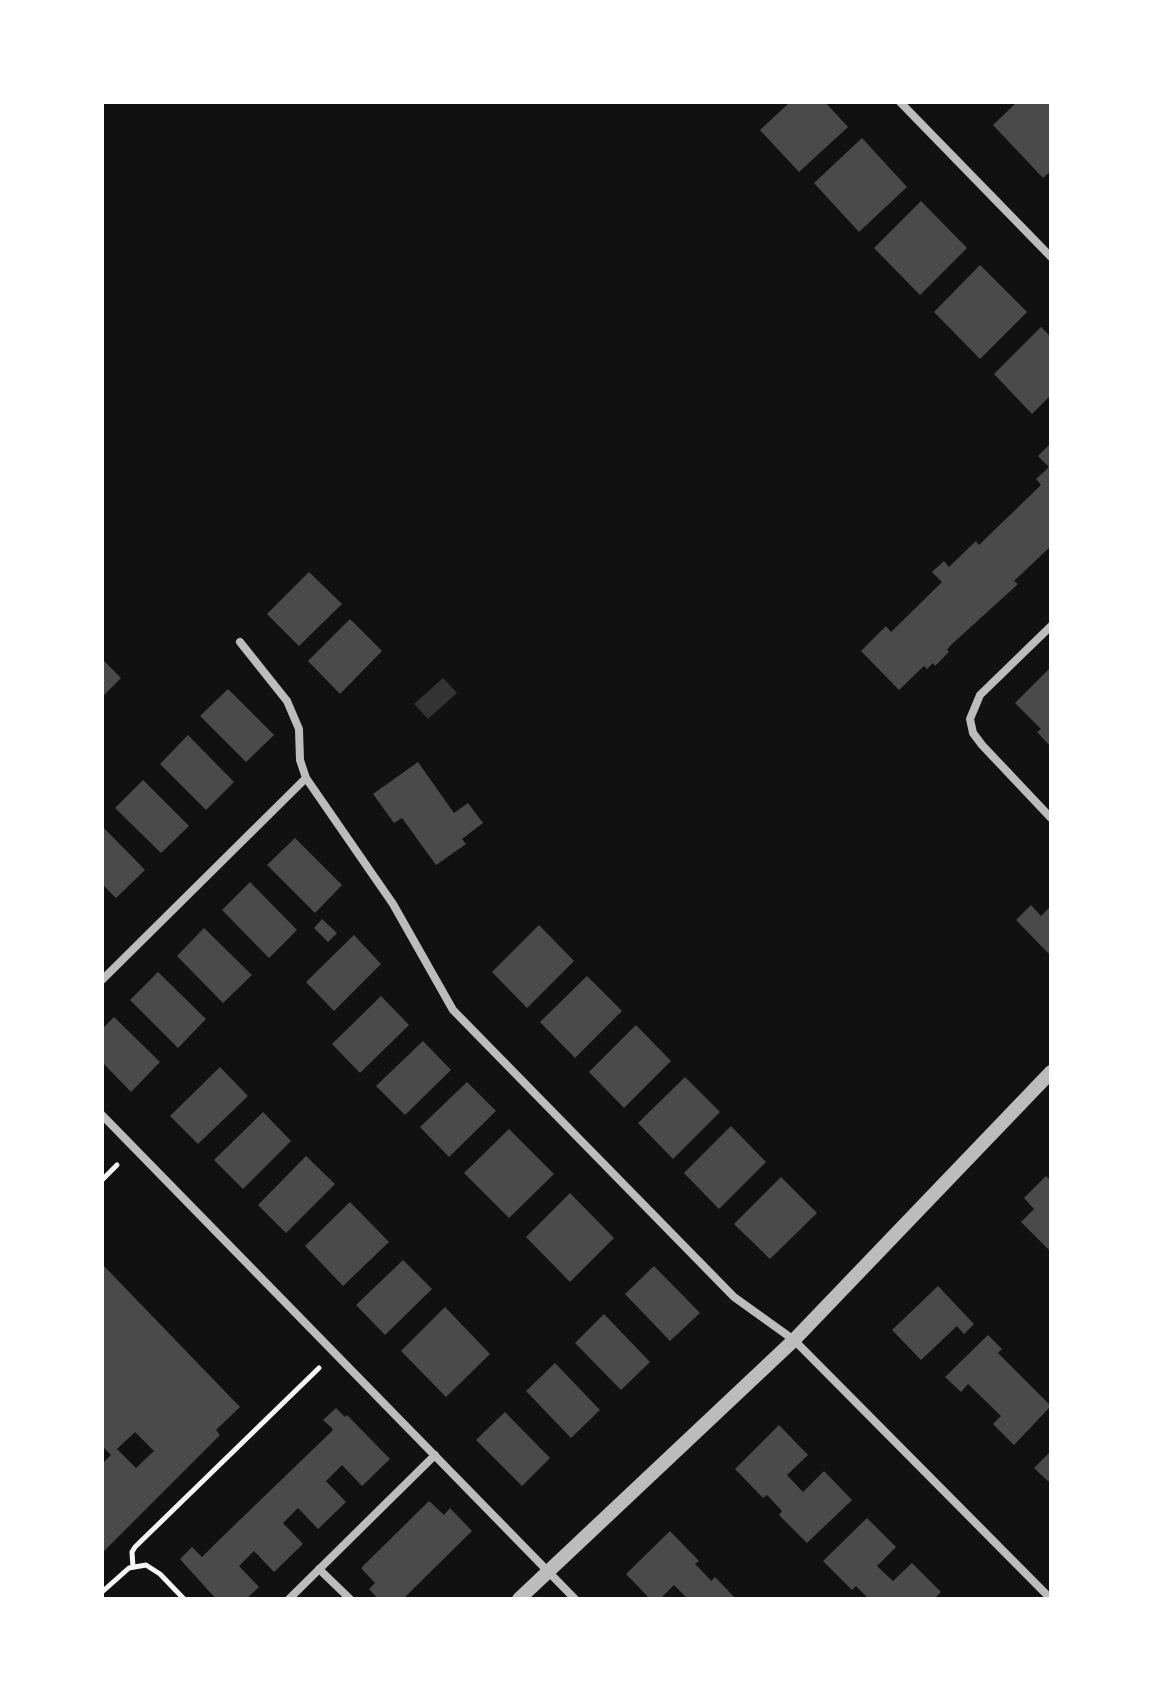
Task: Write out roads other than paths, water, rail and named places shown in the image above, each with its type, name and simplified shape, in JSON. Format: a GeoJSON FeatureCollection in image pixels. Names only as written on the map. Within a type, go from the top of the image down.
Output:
{"type":"FeatureCollection","features":[{"type":"Feature","properties":{"kind":"street"},"geometry":{"type":"LineString","coordinates":[[900,102],[1051,257]]}},
{"type":"Feature","properties":{"kind":"street"},"geometry":{"type":"LineString","coordinates":[[1051,626],[980,695],[970,719],[973,733],[982,745],[1051,818]]}},
{"type":"Feature","properties":{"kind":"street"},"geometry":{"type":"LineString","coordinates":[[240,642],[287,701],[299,729],[300,760],[306,778],[393,904],[453,1010],[734,1297],[794,1340],[1051,1599]]}},
{"type":"Feature","properties":{"kind":"street"},"geometry":{"type":"LineString","coordinates":[[102,980],[306,778]]}},
{"type":"Feature","properties":{"kind":"street"},"geometry":{"type":"LineString","coordinates":[[519,1599],[794,1340],[1051,1072]]}},
{"type":"Feature","properties":{"kind":"street"},"geometry":{"type":"LineString","coordinates":[[102,1117],[575,1599]]}},
{"type":"Feature","properties":{"kind":"street"},"geometry":{"type":"LineString","coordinates":[[289,1599],[435,1455]]}},
{"type":"Feature","properties":{"kind":"street"},"geometry":{"type":"LineString","coordinates":[[319,1569],[350,1599]]}}]}
